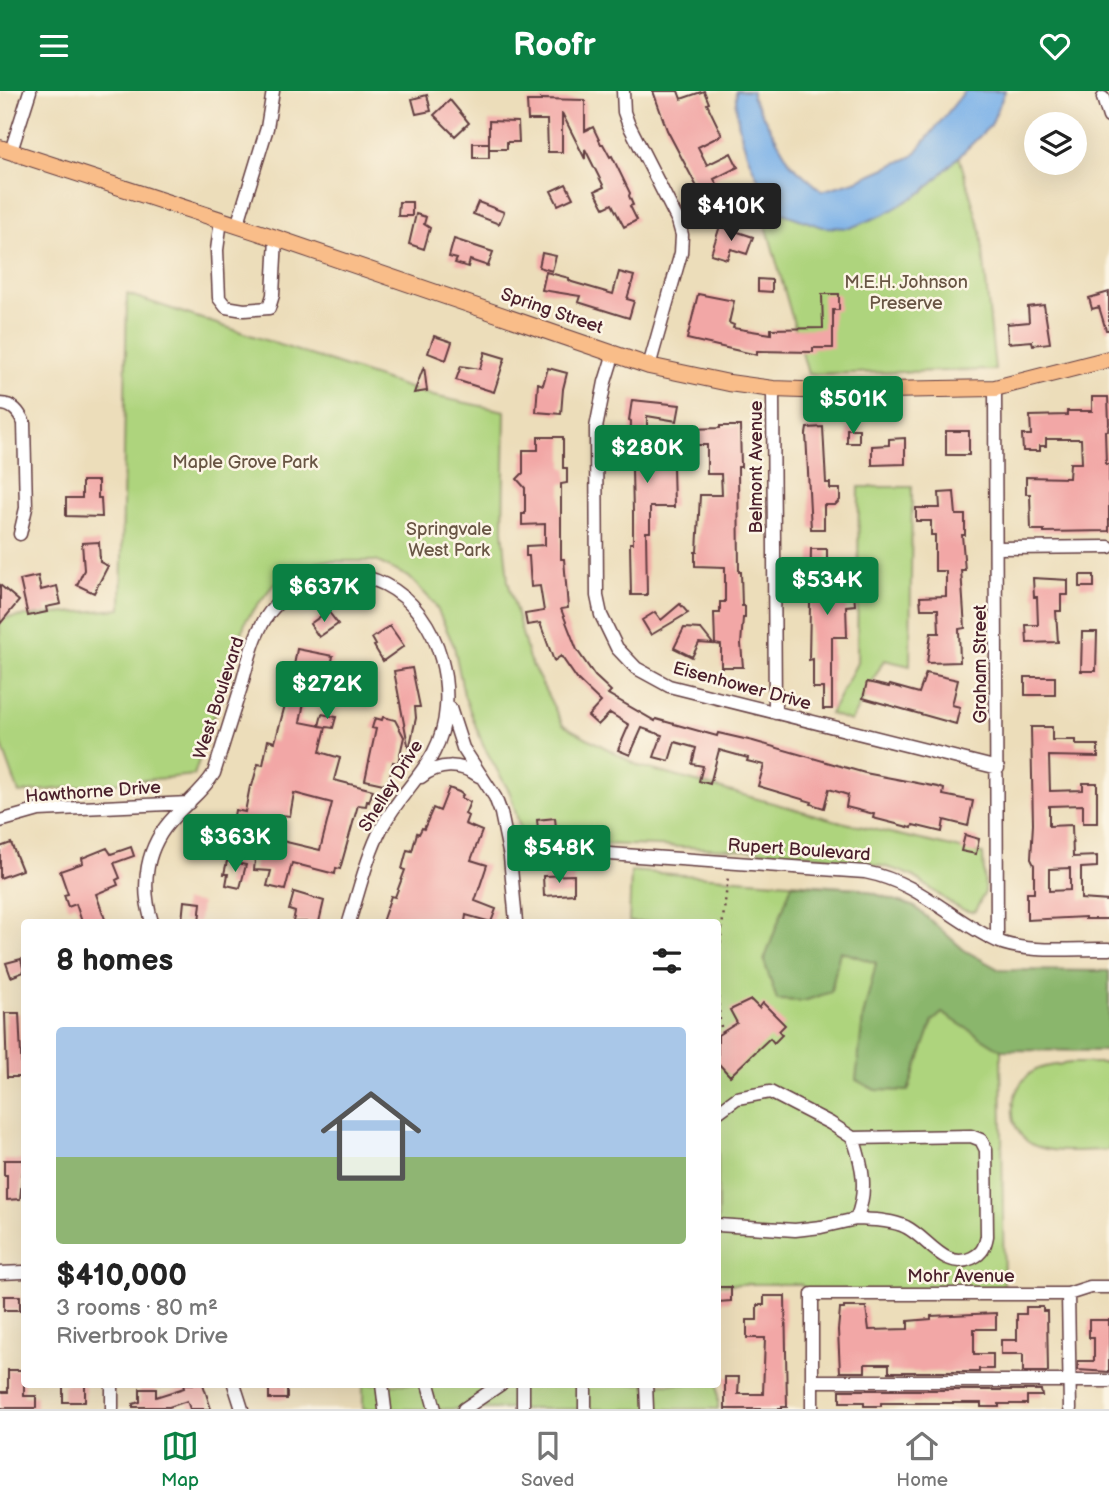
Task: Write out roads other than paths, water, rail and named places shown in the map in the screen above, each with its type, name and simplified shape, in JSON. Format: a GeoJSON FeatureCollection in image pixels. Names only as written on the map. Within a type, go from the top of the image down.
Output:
{"type":"FeatureCollection","features":[{"type":"Feature","properties":{"kind":"main road","name":"Spring Street"},"geometry":{"type":"LineString","coordinates":[[5,149],[276,238],[649,366],[729,383],[773,389],[831,391],[995,388],[1109,359]]}},
{"type":"Feature","properties":{"kind":"street"},"geometry":{"type":"LineString","coordinates":[[5,149],[30,91]]}},
{"type":"Feature","properties":{"kind":"street"},"geometry":{"type":"LineString","coordinates":[[237,226],[268,128],[273,91]]}},
{"type":"Feature","properties":{"kind":"street"},"geometry":{"type":"LineString","coordinates":[[623,91],[624,112],[628,123],[678,221],[682,235],[681,253],[649,366]]}},
{"type":"Feature","properties":{"kind":"street"},"geometry":{"type":"LineString","coordinates":[[1103,98],[1109,117]]}},
{"type":"Feature","properties":{"kind":"street"},"geometry":{"type":"LineString","coordinates":[[220,221],[217,250],[219,298],[226,307],[244,310],[270,309],[276,238]]}},
{"type":"Feature","properties":{"kind":"street","name":"Eisenhower Drive"},"geometry":{"type":"LineString","coordinates":[[614,353],[599,409],[596,448],[597,596],[608,632],[629,662],[652,679],[669,686],[998,768]]}},
{"type":"Feature","properties":{"kind":"street","name":"Graham Street"},"geometry":{"type":"LineString","coordinates":[[995,388],[997,941]]}},
{"type":"Feature","properties":{"kind":"street","name":"Belmont Avenue"},"geometry":{"type":"LineString","coordinates":[[773,389],[775,713]]}},
{"type":"Feature","properties":{"kind":"street"},"geometry":{"type":"LineString","coordinates":[[0,404],[13,407],[24,423],[26,508],[20,534]]}},
{"type":"Feature","properties":{"kind":"street"},"geometry":{"type":"LineString","coordinates":[[997,548],[1109,547]]}},
{"type":"Feature","properties":{"kind":"street","name":"West Boulevard"},"geometry":{"type":"LineString","coordinates":[[151,919],[145,892],[149,858],[164,827],[206,787],[214,773],[254,645],[274,606],[299,586],[330,575],[361,576],[377,580],[402,594]]}},
{"type":"Feature","properties":{"kind":"street","name":"Shelley Drive"},"geometry":{"type":"LineString","coordinates":[[350,919],[382,827],[428,764],[438,743],[446,710],[443,664],[434,638],[425,619],[402,594]]}},
{"type":"Feature","properties":{"kind":"street"},"geometry":{"type":"LineString","coordinates":[[446,687],[457,733],[501,813],[510,857],[516,919]]}},
{"type":"Feature","properties":{"kind":"street"},"geometry":{"type":"LineString","coordinates":[[416,782],[432,770],[448,766],[467,769],[486,783]]}},
{"type":"Feature","properties":{"kind":"street","name":"Hawthorne Drive"},"geometry":{"type":"LineString","coordinates":[[0,821],[39,810],[189,803]]}},
{"type":"Feature","properties":{"kind":"street","name":"Rupert Boulevard"},"geometry":{"type":"LineString","coordinates":[[510,857],[581,852],[865,871],[892,878],[913,888],[997,941],[1020,948],[1109,949]]}},
{"type":"Feature","properties":{"kind":"street"},"geometry":{"type":"LineString","coordinates":[[721,1110],[737,1098],[770,1092],[853,1138],[971,1136],[981,1140],[986,1150],[987,1236],[984,1249],[978,1255],[961,1261],[950,1260],[904,1226],[889,1221],[856,1219],[795,1230],[721,1225]]}},
{"type":"Feature","properties":{"kind":"street"},"geometry":{"type":"LineString","coordinates":[[853,1138],[864,1180],[863,1200],[856,1219]]}},
{"type":"Feature","properties":{"kind":"street"},"geometry":{"type":"LineString","coordinates":[[0,1273],[21,1272]]}},
{"type":"Feature","properties":{"kind":"street","name":"Mohr Avenue"},"geometry":{"type":"LineString","coordinates":[[812,1381],[812,1294],[1068,1294],[1090,1287],[1109,1287]]}},
{"type":"Feature","properties":{"kind":"street"},"geometry":{"type":"LineString","coordinates":[[1068,1294],[1070,1409]]}},
{"type":"Feature","properties":{"kind":"street"},"geometry":{"type":"LineString","coordinates":[[812,1409],[812,1381],[1109,1381]]}},
{"type":"Feature","properties":{"kind":"street"},"geometry":{"type":"LineString","coordinates":[[112,1388],[112,1409]]}},
{"type":"Feature","properties":{"kind":"street"},"geometry":{"type":"LineString","coordinates":[[235,1388],[242,1409]]}},
{"type":"Feature","properties":{"kind":"street"},"geometry":{"type":"LineString","coordinates":[[382,1388],[385,1409]]}},
{"type":"Feature","properties":{"kind":"street"},"geometry":{"type":"LineString","coordinates":[[429,1388],[435,1409]]}},
{"type":"Feature","properties":{"kind":"street"},"geometry":{"type":"LineString","coordinates":[[464,1409],[495,1388]]}},
{"type":"Feature","properties":{"kind":"street"},"geometry":{"type":"LineString","coordinates":[[523,1388],[523,1409]]}},
{"type":"Feature","properties":{"kind":"street"},"geometry":{"type":"LineString","coordinates":[[585,1388],[585,1409]]}},
{"type":"Feature","properties":{"kind":"street"},"geometry":{"type":"LineString","coordinates":[[646,1388],[647,1409]]}},
{"type":"Feature","properties":{"kind":"water"},"geometry":{"type":"Polygon","coordinates":[[[736,91],[752,91],[752,97],[791,164],[822,191],[858,180],[913,156],[965,91],[1005,91],[991,125],[924,191],[885,214],[850,228],[822,227],[774,210],[742,138],[736,91]]]}},
{"type":"Feature","properties":{"kind":"park label","name":"M.E.H. Johnson Preserve"},"geometry":{"type":"Point","coordinates":[906,292]}},
{"type":"Feature","properties":{"kind":"park label","name":"Maple Grove Park"},"geometry":{"type":"Point","coordinates":[245,462]}},
{"type":"Feature","properties":{"kind":"park label","name":"Springvale West Park"},"geometry":{"type":"Point","coordinates":[449,540]}}]}
